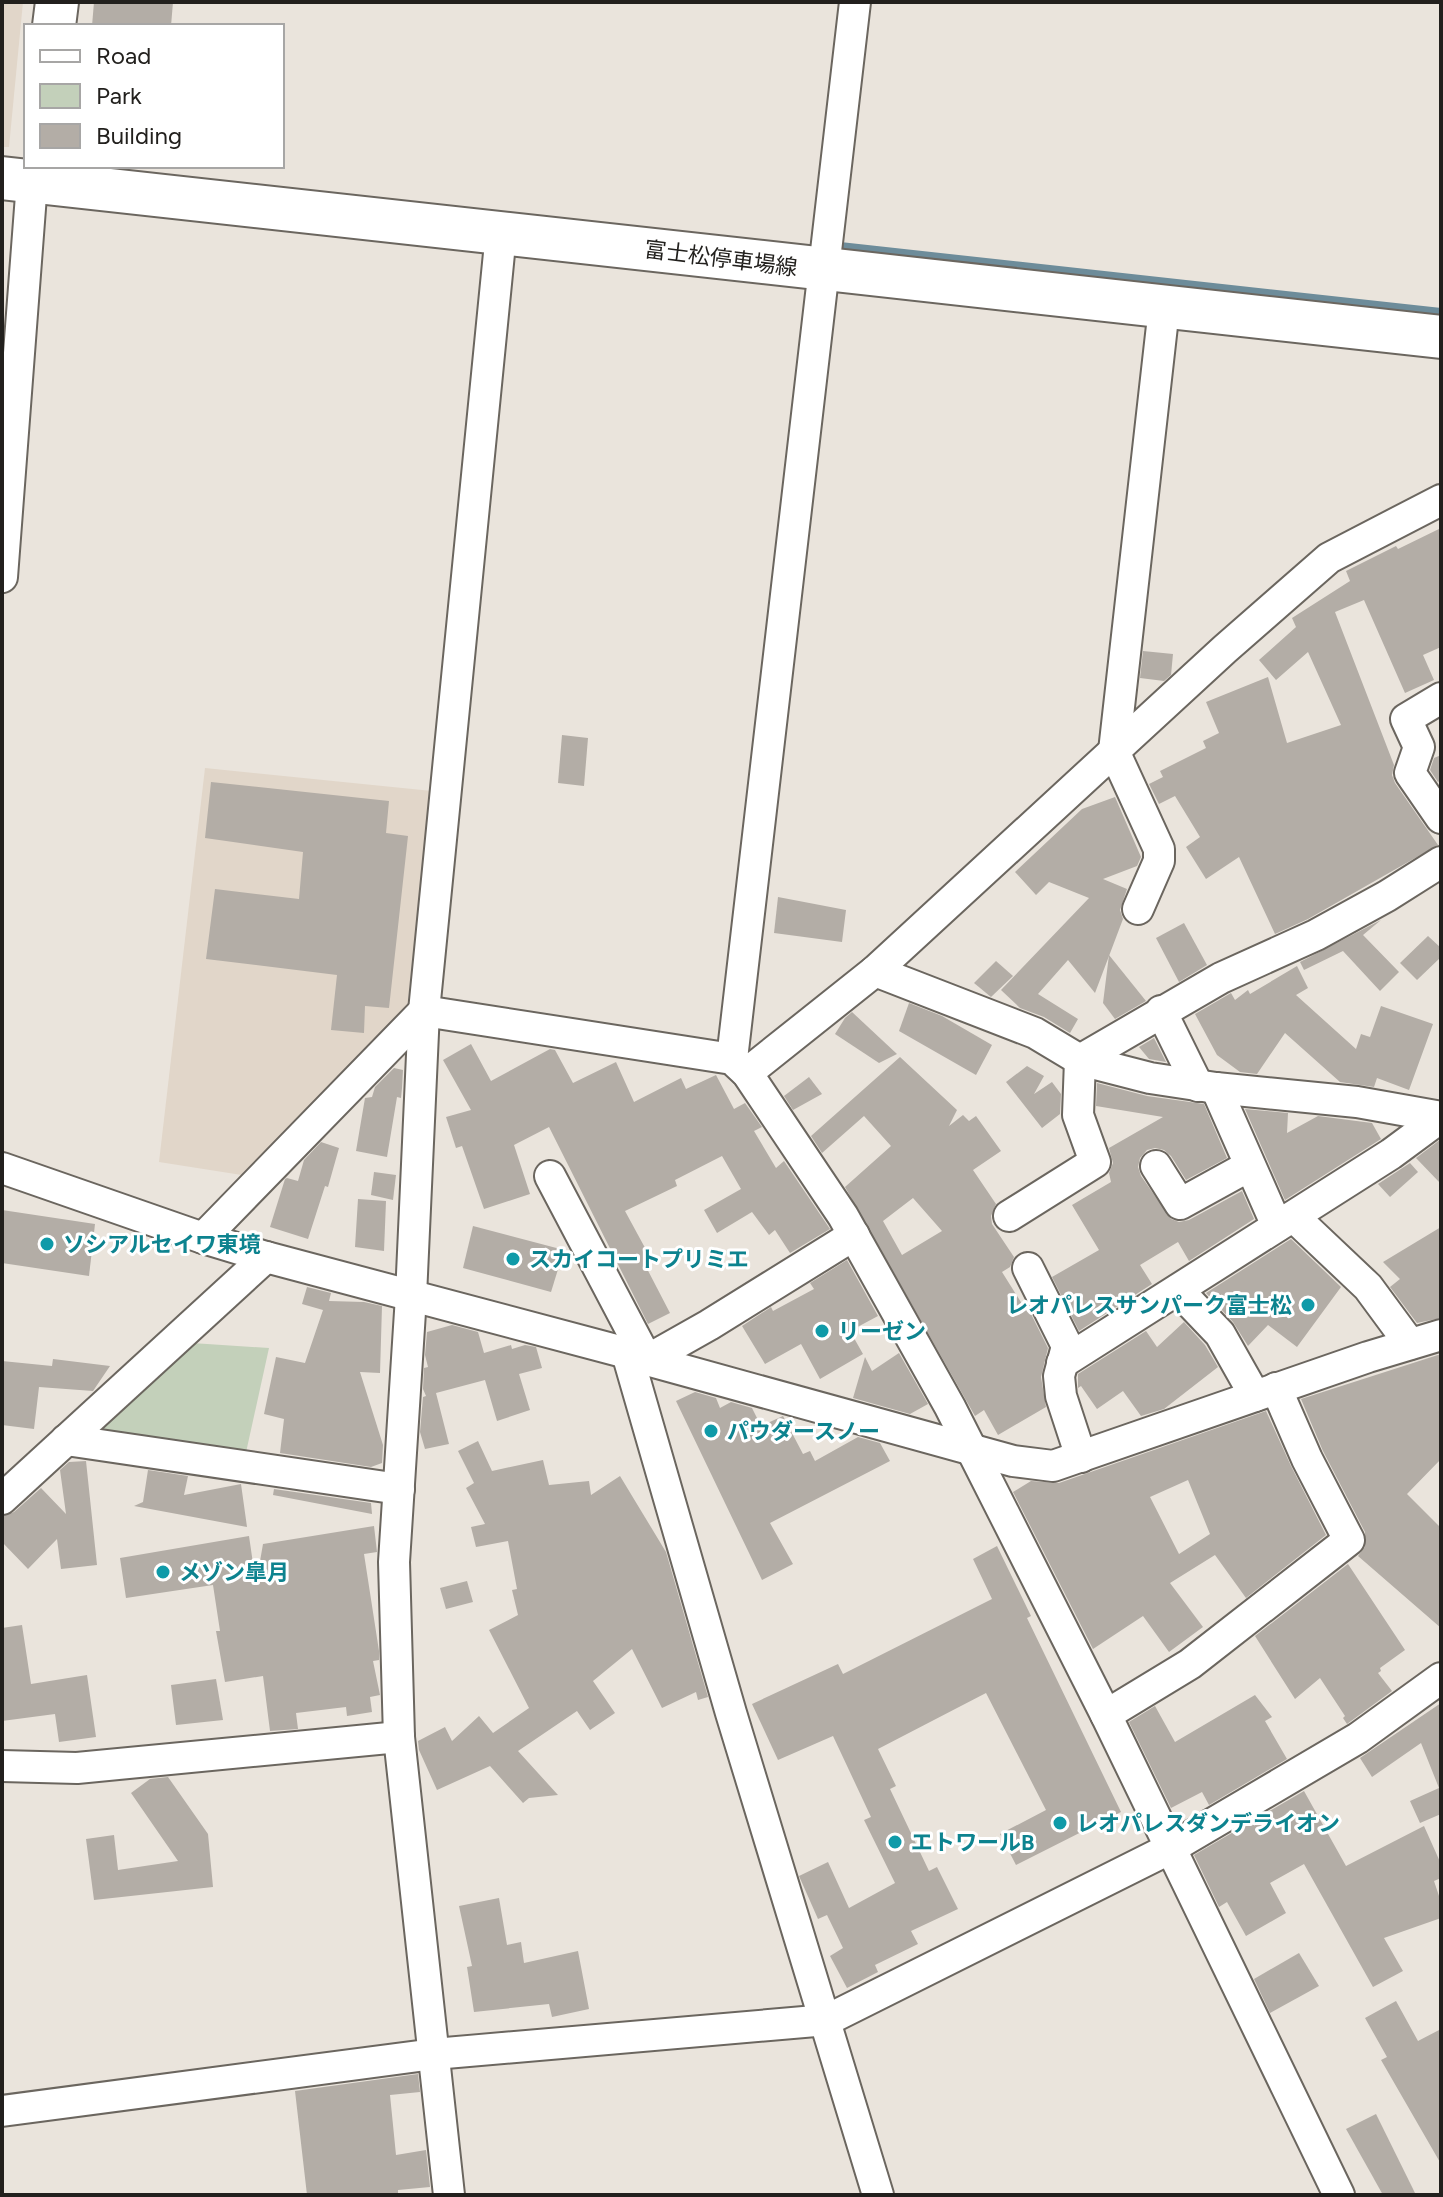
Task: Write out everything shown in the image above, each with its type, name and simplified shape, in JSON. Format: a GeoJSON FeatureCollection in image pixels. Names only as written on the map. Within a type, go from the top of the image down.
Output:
{"type":"FeatureCollection","features":[{"type":"Feature","properties":{"kind":"main road"},"geometry":{"type":"LineString","coordinates":[[54,24],[57,2]]}},
{"type":"Feature","properties":{"kind":"main road","name":"富士松停車場線"},"geometry":{"type":"LineString","coordinates":[[23,175],[823,270],[1441,337]]}},
{"type":"Feature","properties":{"kind":"street"},"geometry":{"type":"LineString","coordinates":[[855,2],[823,270],[740,1066],[854,1235],[972,1449],[1106,1715],[1339,2195]]}},
{"type":"Feature","properties":{"kind":"street"},"geometry":{"type":"LineString","coordinates":[[2,577],[23,175]]}},
{"type":"Feature","properties":{"kind":"street"},"geometry":{"type":"LineString","coordinates":[[449,2195],[399,1737],[394,1562],[411,1296],[424,1011],[501,233]]}},
{"type":"Feature","properties":{"kind":"street"},"geometry":{"type":"LineString","coordinates":[[1138,909],[1159,861],[1159,849],[1114,751],[1164,308]]}},
{"type":"Feature","properties":{"kind":"street"},"geometry":{"type":"LineString","coordinates":[[424,1011],[740,1066],[875,971],[1329,558],[1441,500]]}},
{"type":"Feature","properties":{"kind":"street"},"geometry":{"type":"LineString","coordinates":[[1441,698],[1406,719],[1419,747],[1410,773],[1441,818]]}},
{"type":"Feature","properties":{"kind":"street"},"geometry":{"type":"LineString","coordinates":[[1080,1060],[1221,978],[1316,935],[1441,862]]}},
{"type":"Feature","properties":{"kind":"street"},"geometry":{"type":"LineString","coordinates":[[875,971],[1035,1033],[1080,1060],[1150,1078],[1357,1102],[1441,1117]]}},
{"type":"Feature","properties":{"kind":"street"},"geometry":{"type":"LineString","coordinates":[[203,1238],[424,1011]]}},
{"type":"Feature","properties":{"kind":"street"},"geometry":{"type":"LineString","coordinates":[[1161,1011],[1207,1087],[1249,1166],[1286,1222],[1368,1287],[1410,1344]]}},
{"type":"Feature","properties":{"kind":"street"},"geometry":{"type":"LineString","coordinates":[[1009,1216],[1095,1162],[1078,1115],[1080,1060]]}},
{"type":"Feature","properties":{"kind":"street"},"geometry":{"type":"LineString","coordinates":[[1062,1363],[1391,1154],[1441,1117]]}},
{"type":"Feature","properties":{"kind":"street"},"geometry":{"type":"LineString","coordinates":[[1156,1166],[1180,1204],[1249,1166]]}},
{"type":"Feature","properties":{"kind":"street"},"geometry":{"type":"LineString","coordinates":[[2,1168],[266,1257],[1013,1461],[1053,1466],[1441,1335]]}},
{"type":"Feature","properties":{"kind":"street"},"geometry":{"type":"LineString","coordinates":[[550,1176],[637,1356],[731,1713],[878,2195]]}},
{"type":"Feature","properties":{"kind":"street"},"geometry":{"type":"LineString","coordinates":[[637,1356],[709,1325],[854,1235]]}},
{"type":"Feature","properties":{"kind":"street"},"geometry":{"type":"LineString","coordinates":[[2,1499],[266,1257]]}},
{"type":"Feature","properties":{"kind":"street"},"geometry":{"type":"LineString","coordinates":[[1028,1268],[1067,1346],[1059,1376],[1061,1396],[1081,1457]]}},
{"type":"Feature","properties":{"kind":"street"},"geometry":{"type":"LineString","coordinates":[[1106,1715],[1190,1664],[1349,1540],[1307,1459],[1266,1392],[1220,1334],[1178,1290]]}},
{"type":"Feature","properties":{"kind":"street"},"geometry":{"type":"LineString","coordinates":[[66,1440],[399,1489]]}},
{"type":"Feature","properties":{"kind":"street"},"geometry":{"type":"LineString","coordinates":[[2,2111],[434,2054],[827,2020],[1171,1848],[1358,1738],[1441,1678]]}},
{"type":"Feature","properties":{"kind":"street"},"geometry":{"type":"LineString","coordinates":[[2,1766],[77,1768],[399,1737]]}},
{"type":"Feature","properties":{"kind":"shaded area"},"geometry":{"type":"Polygon","coordinates":[[[2,2],[23,2],[9,147],[2,147],[2,2]]]}},
{"type":"Feature","properties":{"kind":"shaded area"},"geometry":{"type":"Polygon","coordinates":[[[205,768],[432,791],[407,1008],[248,1176],[159,1162],[205,768]]]}},
{"type":"Feature","properties":{"kind":"green space"},"geometry":{"type":"Polygon","coordinates":[[[192,1343],[269,1348],[245,1457],[98,1433],[192,1343]]]}},
{"type":"Feature","properties":{"kind":"building"},"geometry":{"type":"Polygon","coordinates":[[[94,2],[173,2],[171,24],[92,24],[94,2]]]}},
{"type":"Feature","properties":{"kind":"building"},"geometry":{"type":"Polygon","coordinates":[[[1441,528],[1441,647],[1423,655],[1434,680],[1405,693],[1364,600],[1335,612],[1394,765],[1392,775],[1395,783],[1438,845],[1308,919],[1275,934],[1239,857],[1206,879],[1186,847],[1200,837],[1175,796],[1159,804],[1149,784],[1163,777],[1160,771],[1206,748],[1203,741],[1219,733],[1206,702],[1268,677],[1287,743],[1341,725],[1308,652],[1276,680],[1259,660],[1296,627],[1292,618],[1350,581],[1346,571],[1441,528]]]}},
{"type":"Feature","properties":{"kind":"building"},"geometry":{"type":"Polygon","coordinates":[[[1143,651],[1173,654],[1171,675],[1164,681],[1140,678],[1143,651]]]}},
{"type":"Feature","properties":{"kind":"building"},"geometry":{"type":"Polygon","coordinates":[[[562,735],[588,738],[584,786],[558,783],[562,735]]]}},
{"type":"Feature","properties":{"kind":"building"},"geometry":{"type":"Polygon","coordinates":[[[1441,755],[1441,780],[1438,782],[1430,770],[1434,758],[1441,755]]]}},
{"type":"Feature","properties":{"kind":"building"},"geometry":{"type":"Polygon","coordinates":[[[211,782],[389,801],[386,833],[408,836],[389,1008],[365,1006],[364,1033],[331,1030],[337,975],[206,959],[215,889],[299,899],[303,852],[205,838],[211,782]]]}},
{"type":"Feature","properties":{"kind":"building"},"geometry":{"type":"Polygon","coordinates":[[[1115,797],[1141,857],[1137,866],[1103,879],[1127,889],[1120,910],[1123,919],[1095,993],[1068,960],[1038,994],[1078,1019],[1070,1033],[1044,1017],[1020,1008],[1001,990],[1089,898],[1049,882],[1036,895],[1015,872],[1082,809],[1115,797]]]}},
{"type":"Feature","properties":{"kind":"building"},"geometry":{"type":"Polygon","coordinates":[[[778,897],[846,910],[842,942],[774,933],[778,897]]]}},
{"type":"Feature","properties":{"kind":"building"},"geometry":{"type":"Polygon","coordinates":[[[1381,920],[1363,935],[1399,972],[1380,991],[1343,951],[1304,970],[1300,962],[1381,920]]]}},
{"type":"Feature","properties":{"kind":"building"},"geometry":{"type":"Polygon","coordinates":[[[1184,923],[1207,965],[1179,982],[1156,938],[1184,923]]]}},
{"type":"Feature","properties":{"kind":"building"},"geometry":{"type":"Polygon","coordinates":[[[1428,936],[1441,948],[1441,957],[1417,980],[1400,963],[1428,936]]]}},
{"type":"Feature","properties":{"kind":"building"},"geometry":{"type":"Polygon","coordinates":[[[1109,955],[1146,1001],[1115,1019],[1103,1003],[1109,955]]]}},
{"type":"Feature","properties":{"kind":"building"},"geometry":{"type":"Polygon","coordinates":[[[996,961],[1013,976],[991,997],[974,983],[996,961]]]}},
{"type":"Feature","properties":{"kind":"building"},"geometry":{"type":"Polygon","coordinates":[[[1297,966],[1308,988],[1296,995],[1356,1049],[1361,1034],[1370,1037],[1381,1006],[1433,1024],[1409,1090],[1377,1078],[1374,1087],[1340,1082],[1285,1033],[1257,1074],[1240,1072],[1217,1055],[1195,1014],[1231,993],[1235,1000],[1248,990],[1250,994],[1297,966]]]}},
{"type":"Feature","properties":{"kind":"building"},"geometry":{"type":"Polygon","coordinates":[[[909,1003],[942,1016],[992,1045],[976,1075],[899,1031],[909,1003]]]}},
{"type":"Feature","properties":{"kind":"building"},"geometry":{"type":"Polygon","coordinates":[[[852,1012],[897,1054],[879,1063],[835,1034],[852,1012]]]}},
{"type":"Feature","properties":{"kind":"building"},"geometry":{"type":"Polygon","coordinates":[[[1154,1038],[1166,1062],[1149,1059],[1139,1047],[1154,1038]]]}},
{"type":"Feature","properties":{"kind":"building"},"geometry":{"type":"Polygon","coordinates":[[[471,1044],[491,1081],[550,1049],[555,1050],[573,1083],[616,1062],[634,1102],[681,1078],[686,1089],[716,1075],[734,1109],[745,1103],[762,1127],[754,1131],[776,1168],[784,1161],[830,1229],[790,1253],[775,1230],[769,1235],[752,1212],[717,1233],[704,1210],[741,1189],[722,1156],[675,1180],[677,1186],[625,1211],[650,1257],[643,1261],[670,1313],[648,1324],[549,1127],[514,1145],[530,1194],[484,1209],[462,1146],[456,1148],[446,1117],[471,1110],[443,1060],[471,1044]]]}},
{"type":"Feature","properties":{"kind":"building"},"geometry":{"type":"Polygon","coordinates":[[[900,1057],[957,1110],[949,1126],[963,1115],[969,1121],[976,1116],[1001,1151],[973,1170],[996,1204],[991,1216],[992,1224],[1014,1257],[1010,1267],[1002,1272],[1024,1307],[1027,1306],[1048,1348],[1041,1377],[1046,1407],[998,1435],[984,1410],[975,1416],[845,1187],[891,1146],[864,1116],[822,1153],[811,1136],[900,1057]],[[913,1198],[883,1221],[902,1255],[942,1231],[913,1198]]]}},
{"type":"Feature","properties":{"kind":"building"},"geometry":{"type":"Polygon","coordinates":[[[1027,1066],[1044,1076],[1034,1094],[1052,1082],[1061,1094],[1060,1114],[1042,1128],[1006,1082],[1027,1066]]]}},
{"type":"Feature","properties":{"kind":"building"},"geometry":{"type":"Polygon","coordinates":[[[394,1068],[403,1070],[402,1088],[401,1098],[397,1097],[387,1157],[356,1151],[365,1098],[372,1097],[375,1087],[394,1068]]]}},
{"type":"Feature","properties":{"kind":"building"},"geometry":{"type":"Polygon","coordinates":[[[809,1077],[822,1094],[793,1110],[784,1096],[809,1077]]]}},
{"type":"Feature","properties":{"kind":"building"},"geometry":{"type":"Polygon","coordinates":[[[1097,1083],[1147,1096],[1204,1104],[1227,1158],[1186,1180],[1164,1150],[1147,1150],[1140,1158],[1138,1167],[1141,1176],[1171,1219],[1179,1222],[1189,1220],[1242,1191],[1254,1219],[1189,1261],[1178,1242],[1140,1265],[1152,1284],[1079,1331],[1052,1277],[1099,1250],[1072,1205],[1111,1182],[1109,1173],[1113,1163],[1109,1148],[1163,1117],[1096,1106],[1097,1083]]]}},
{"type":"Feature","properties":{"kind":"building"},"geometry":{"type":"Polygon","coordinates":[[[1245,1109],[1288,1113],[1287,1133],[1318,1116],[1372,1123],[1381,1139],[1285,1200],[1245,1109]]]}},
{"type":"Feature","properties":{"kind":"building"},"geometry":{"type":"Polygon","coordinates":[[[1441,1139],[1441,1184],[1416,1158],[1441,1139]]]}},
{"type":"Feature","properties":{"kind":"building"},"geometry":{"type":"Polygon","coordinates":[[[321,1142],[339,1148],[308,1239],[270,1227],[285,1179],[298,1181],[304,1160],[321,1142]]]}},
{"type":"Feature","properties":{"kind":"building"},"geometry":{"type":"Polygon","coordinates":[[[1410,1163],[1418,1172],[1390,1197],[1378,1184],[1410,1163]]]}},
{"type":"Feature","properties":{"kind":"building"},"geometry":{"type":"Polygon","coordinates":[[[374,1172],[396,1175],[393,1200],[371,1195],[374,1172]]]}},
{"type":"Feature","properties":{"kind":"building"},"geometry":{"type":"Polygon","coordinates":[[[358,1199],[386,1201],[384,1251],[355,1247],[358,1199]]]}},
{"type":"Feature","properties":{"kind":"building","name":"ソシアルセイワ東境"},"geometry":{"type":"Polygon","coordinates":[[[2,1210],[95,1224],[89,1276],[2,1263],[2,1210]]]}},
{"type":"Feature","properties":{"kind":"building","name":"スカイコートプリミエ"},"geometry":{"type":"Polygon","coordinates":[[[473,1226],[564,1250],[551,1292],[463,1268],[473,1226]]]}},
{"type":"Feature","properties":{"kind":"building"},"geometry":{"type":"Polygon","coordinates":[[[1441,1227],[1441,1318],[1417,1323],[1390,1287],[1400,1279],[1383,1262],[1441,1227]]]}},
{"type":"Feature","properties":{"kind":"building"},"geometry":{"type":"Polygon","coordinates":[[[1291,1239],[1341,1287],[1297,1347],[1268,1325],[1248,1346],[1233,1322],[1206,1293],[1291,1239]]]}},
{"type":"Feature","properties":{"kind":"building"},"geometry":{"type":"Polygon","coordinates":[[[847,1260],[878,1316],[850,1331],[863,1354],[820,1379],[801,1344],[765,1364],[742,1326],[771,1307],[773,1311],[814,1289],[810,1283],[847,1260]]]}},
{"type":"Feature","properties":{"kind":"building"},"geometry":{"type":"Polygon","coordinates":[[[307,1287],[331,1293],[329,1301],[382,1306],[380,1373],[360,1372],[383,1445],[382,1463],[371,1467],[280,1453],[284,1419],[264,1414],[276,1357],[305,1363],[323,1310],[302,1304],[307,1287]]]}},
{"type":"Feature","properties":{"kind":"building"},"geometry":{"type":"Polygon","coordinates":[[[1184,1322],[1205,1345],[1218,1367],[1164,1409],[1141,1416],[1123,1391],[1097,1409],[1081,1386],[1078,1388],[1078,1374],[1146,1331],[1157,1347],[1184,1322]]]}},
{"type":"Feature","properties":{"kind":"building"},"geometry":{"type":"Polygon","coordinates":[[[452,1325],[478,1332],[484,1353],[511,1345],[512,1349],[525,1345],[536,1347],[542,1368],[519,1374],[530,1410],[497,1421],[485,1380],[436,1393],[449,1444],[425,1449],[420,1432],[423,1397],[426,1396],[423,1389],[424,1368],[428,1367],[425,1355],[427,1332],[452,1325]]]}},
{"type":"Feature","properties":{"kind":"building"},"geometry":{"type":"Polygon","coordinates":[[[899,1353],[928,1404],[910,1414],[853,1398],[865,1357],[872,1371],[899,1353]]]}},
{"type":"Feature","properties":{"kind":"building"},"geometry":{"type":"Polygon","coordinates":[[[1441,1354],[1441,1459],[1407,1494],[1441,1528],[1441,1628],[1358,1556],[1365,1547],[1365,1532],[1323,1451],[1301,1399],[1441,1354]]]}},
{"type":"Feature","properties":{"kind":"building"},"geometry":{"type":"Polygon","coordinates":[[[53,1359],[110,1366],[93,1391],[39,1387],[34,1429],[2,1425],[2,1361],[52,1366],[53,1359]]]}},
{"type":"Feature","properties":{"kind":"building"},"geometry":{"type":"Polygon","coordinates":[[[695,1392],[716,1398],[720,1408],[731,1402],[752,1408],[761,1426],[783,1416],[803,1454],[810,1451],[815,1461],[858,1437],[880,1443],[890,1461],[770,1523],[793,1564],[762,1580],[676,1401],[695,1392]]]}},
{"type":"Feature","properties":{"kind":"building"},"geometry":{"type":"Polygon","coordinates":[[[1266,1411],[1326,1535],[1246,1598],[1215,1555],[1170,1583],[1203,1627],[1169,1652],[1143,1616],[1093,1649],[1013,1492],[1031,1481],[1059,1483],[1266,1411]],[[1188,1480],[1150,1497],[1179,1554],[1210,1534],[1188,1480]]]}},
{"type":"Feature","properties":{"kind":"building"},"geometry":{"type":"Polygon","coordinates":[[[478,1441],[492,1471],[543,1460],[549,1485],[589,1481],[591,1495],[620,1476],[666,1552],[708,1697],[698,1700],[696,1692],[662,1708],[632,1649],[593,1681],[615,1713],[590,1730],[577,1711],[518,1751],[558,1795],[529,1798],[523,1803],[490,1766],[437,1790],[419,1750],[418,1741],[445,1727],[452,1741],[479,1716],[493,1733],[529,1708],[489,1630],[518,1615],[512,1590],[517,1589],[508,1541],[476,1547],[471,1527],[485,1524],[466,1488],[474,1483],[458,1451],[478,1441]]]}},
{"type":"Feature","properties":{"kind":"building"},"geometry":{"type":"Polygon","coordinates":[[[86,1461],[97,1565],[61,1569],[57,1539],[28,1569],[2,1542],[2,1516],[14,1512],[41,1488],[66,1514],[60,1470],[69,1462],[86,1461]]]}},
{"type":"Feature","properties":{"kind":"building"},"geometry":{"type":"Polygon","coordinates":[[[148,1470],[188,1476],[184,1495],[241,1484],[247,1527],[134,1506],[143,1502],[148,1470]]]}},
{"type":"Feature","properties":{"kind":"building"},"geometry":{"type":"Polygon","coordinates":[[[274,1489],[371,1503],[372,1514],[273,1495],[274,1489]]]}},
{"type":"Feature","properties":{"kind":"building"},"geometry":{"type":"Polygon","coordinates":[[[374,1526],[377,1552],[364,1554],[379,1651],[379,1660],[373,1661],[380,1695],[370,1697],[372,1712],[347,1716],[346,1707],[296,1713],[298,1729],[270,1731],[263,1676],[225,1682],[216,1631],[220,1631],[213,1585],[126,1598],[120,1558],[249,1536],[256,1584],[263,1544],[374,1526]]]}},
{"type":"Feature","properties":{"kind":"building"},"geometry":{"type":"Polygon","coordinates":[[[997,1546],[1031,1616],[1027,1618],[1121,1812],[1016,1865],[1000,1834],[1046,1810],[986,1693],[878,1749],[896,1786],[890,1789],[929,1871],[937,1867],[958,1909],[911,1931],[918,1944],[875,1965],[878,1972],[847,1988],[830,1956],[843,1948],[827,1915],[818,1919],[799,1876],[828,1862],[849,1908],[895,1883],[864,1820],[871,1817],[833,1736],[778,1760],[752,1704],[838,1664],[843,1674],[992,1599],[973,1559],[997,1546]]]}},
{"type":"Feature","properties":{"kind":"building"},"geometry":{"type":"Polygon","coordinates":[[[1348,1564],[1405,1650],[1380,1668],[1378,1673],[1392,1691],[1347,1724],[1320,1678],[1295,1699],[1255,1636],[1348,1564]]]}},
{"type":"Feature","properties":{"kind":"building"},"geometry":{"type":"Polygon","coordinates":[[[467,1581],[473,1602],[446,1609],[440,1588],[467,1581]]]}},
{"type":"Feature","properties":{"kind":"building"},"geometry":{"type":"Polygon","coordinates":[[[22,1625],[31,1684],[87,1675],[96,1737],[59,1742],[55,1714],[2,1721],[2,1628],[22,1625]]]}},
{"type":"Feature","properties":{"kind":"building"},"geometry":{"type":"Polygon","coordinates":[[[216,1679],[223,1720],[176,1725],[171,1685],[216,1679]]]}},
{"type":"Feature","properties":{"kind":"building"},"geometry":{"type":"Polygon","coordinates":[[[1255,1695],[1272,1717],[1265,1721],[1287,1759],[1209,1805],[1202,1792],[1171,1808],[1129,1722],[1155,1706],[1175,1742],[1255,1695]]]}},
{"type":"Feature","properties":{"kind":"building"},"geometry":{"type":"Polygon","coordinates":[[[1441,1703],[1441,1814],[1420,1823],[1410,1801],[1439,1788],[1421,1743],[1372,1777],[1360,1758],[1441,1703]]]}},
{"type":"Feature","properties":{"kind":"building"},"geometry":{"type":"Polygon","coordinates":[[[168,1777],[208,1834],[213,1887],[94,1900],[86,1839],[114,1835],[118,1870],[178,1861],[131,1793],[150,1779],[168,1777]]]}},
{"type":"Feature","properties":{"kind":"building"},"geometry":{"type":"Polygon","coordinates":[[[1304,1791],[1346,1866],[1424,1826],[1441,1864],[1441,1878],[1434,1881],[1441,1902],[1441,1918],[1384,1938],[1403,1971],[1373,1987],[1304,1864],[1270,1883],[1286,1913],[1246,1936],[1227,1902],[1219,1907],[1194,1855],[1304,1791]]]}},
{"type":"Feature","properties":{"kind":"building"},"geometry":{"type":"Polygon","coordinates":[[[499,1898],[507,1945],[521,1942],[524,1963],[578,1951],[589,2009],[552,2017],[549,2004],[474,2012],[467,1967],[472,1966],[459,1906],[499,1898]]]}},
{"type":"Feature","properties":{"kind":"building"},"geometry":{"type":"Polygon","coordinates":[[[1299,1953],[1319,1986],[1270,2013],[1254,1979],[1299,1953]]]}},
{"type":"Feature","properties":{"kind":"building"},"geometry":{"type":"Polygon","coordinates":[[[1396,2001],[1418,2041],[1441,2029],[1441,2164],[1381,2060],[1387,2057],[1365,2018],[1396,2001]]]}},
{"type":"Feature","properties":{"kind":"building"},"geometry":{"type":"Polygon","coordinates":[[[418,2074],[420,2092],[390,2095],[396,2155],[426,2150],[430,2187],[398,2190],[398,2195],[307,2195],[295,2091],[418,2074]]]}},
{"type":"Feature","properties":{"kind":"building"},"geometry":{"type":"Polygon","coordinates":[[[1376,2114],[1416,2195],[1383,2195],[1346,2129],[1376,2114]]]}},
{"type":"Feature","properties":{"kind":"waterway"},"geometry":{"type":"LineString","coordinates":[[840,246],[1441,312]]}},
{"type":"Feature","properties":{"kind":"place","name":"ソシアルセイワ東境"},"geometry":{"type":"Point","coordinates":[47,1244]}},
{"type":"Feature","properties":{"kind":"place","name":"スカイコートプリミエ"},"geometry":{"type":"Point","coordinates":[513,1259]}},
{"type":"Feature","properties":{"kind":"place","name":"レオパレスサンパーク富士松"},"geometry":{"type":"Point","coordinates":[1308,1305]}},
{"type":"Feature","properties":{"kind":"place","name":"リーゼン"},"geometry":{"type":"Point","coordinates":[822,1331]}},
{"type":"Feature","properties":{"kind":"place","name":"パウダースノー"},"geometry":{"type":"Point","coordinates":[711,1431]}},
{"type":"Feature","properties":{"kind":"place","name":"メゾン皐月"},"geometry":{"type":"Point","coordinates":[163,1572]}},
{"type":"Feature","properties":{"kind":"place","name":"レオパレスダンデライオン"},"geometry":{"type":"Point","coordinates":[1060,1823]}},
{"type":"Feature","properties":{"kind":"place","name":"エトワールB"},"geometry":{"type":"Point","coordinates":[895,1842]}}]}
